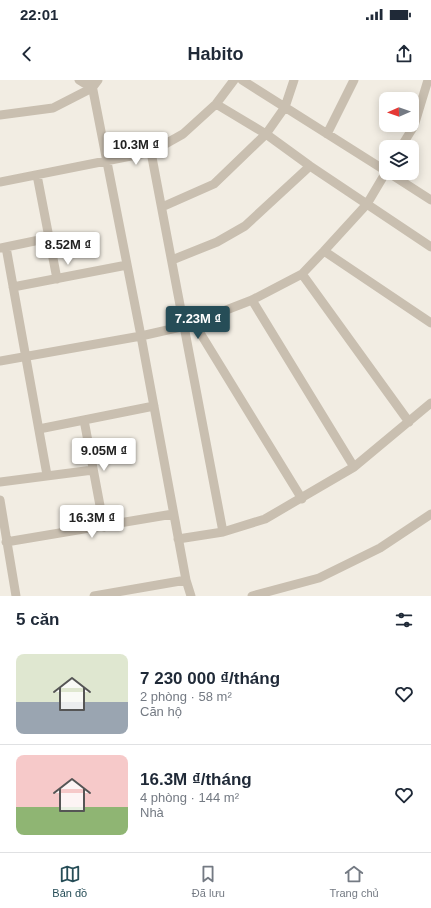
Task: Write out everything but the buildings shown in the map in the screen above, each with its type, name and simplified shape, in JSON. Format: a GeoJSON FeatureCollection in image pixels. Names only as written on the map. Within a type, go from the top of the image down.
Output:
{"type":"FeatureCollection","features":[{"type":"Feature","properties":{"kind":"street"},"geometry":{"type":"LineString","coordinates":[[79,80],[94,83]]}},
{"type":"Feature","properties":{"kind":"street"},"geometry":{"type":"LineString","coordinates":[[0,182],[151,152],[183,134],[216,104],[234,80]]}},
{"type":"Feature","properties":{"kind":"street"},"geometry":{"type":"LineString","coordinates":[[242,80],[379,167]]}},
{"type":"Feature","properties":{"kind":"street"},"geometry":{"type":"LineString","coordinates":[[162,207],[214,184],[266,134],[285,107],[294,80]]}},
{"type":"Feature","properties":{"kind":"street"},"geometry":{"type":"LineString","coordinates":[[327,134],[354,80]]}},
{"type":"Feature","properties":{"kind":"street"},"geometry":{"type":"LineString","coordinates":[[405,140],[414,126],[428,80]]}},
{"type":"Feature","properties":{"kind":"street"},"geometry":{"type":"LineString","coordinates":[[0,115],[53,108],[94,83]]}},
{"type":"Feature","properties":{"kind":"street"},"geometry":{"type":"LineString","coordinates":[[94,83],[107,161],[141,336],[173,514],[186,580],[191,596]]}},
{"type":"Feature","properties":{"kind":"street"},"geometry":{"type":"LineString","coordinates":[[216,104],[266,134],[310,166],[431,247]]}},
{"type":"Feature","properties":{"kind":"street"},"geometry":{"type":"LineString","coordinates":[[151,152],[223,532]]}},
{"type":"Feature","properties":{"kind":"street"},"geometry":{"type":"LineString","coordinates":[[172,260],[217,242],[245,226],[310,166]]}},
{"type":"Feature","properties":{"kind":"street"},"geometry":{"type":"LineString","coordinates":[[37,175],[57,279]]}},
{"type":"Feature","properties":{"kind":"street"},"geometry":{"type":"LineString","coordinates":[[0,361],[141,336],[185,326],[252,300],[302,274],[367,204],[381,180]]}},
{"type":"Feature","properties":{"kind":"street"},"geometry":{"type":"LineString","coordinates":[[400,180],[431,200]]}},
{"type":"Feature","properties":{"kind":"street"},"geometry":{"type":"LineString","coordinates":[[47,475],[13,287],[3,248],[49,238]]}},
{"type":"Feature","properties":{"kind":"street"},"geometry":{"type":"LineString","coordinates":[[324,251],[431,323]]}},
{"type":"Feature","properties":{"kind":"street"},"geometry":{"type":"LineString","coordinates":[[13,287],[127,265]]}},
{"type":"Feature","properties":{"kind":"street"},"geometry":{"type":"LineString","coordinates":[[302,274],[409,422]]}},
{"type":"Feature","properties":{"kind":"street"},"geometry":{"type":"LineString","coordinates":[[252,300],[354,467]]}},
{"type":"Feature","properties":{"kind":"street"},"geometry":{"type":"LineString","coordinates":[[194,323],[302,498]]}},
{"type":"Feature","properties":{"kind":"street"},"geometry":{"type":"LineString","coordinates":[[178,539],[223,532],[265,519],[354,467],[431,403]]}},
{"type":"Feature","properties":{"kind":"street"},"geometry":{"type":"LineString","coordinates":[[39,429],[154,406]]}},
{"type":"Feature","properties":{"kind":"street"},"geometry":{"type":"LineString","coordinates":[[84,420],[104,527]]}},
{"type":"Feature","properties":{"kind":"street"},"geometry":{"type":"LineString","coordinates":[[0,482],[93,470]]}},
{"type":"Feature","properties":{"kind":"street"},"geometry":{"type":"LineString","coordinates":[[0,500],[16,596]]}},
{"type":"Feature","properties":{"kind":"street"},"geometry":{"type":"LineString","coordinates":[[6,542],[104,527],[173,514]]}},
{"type":"Feature","properties":{"kind":"street"},"geometry":{"type":"LineString","coordinates":[[252,596],[319,578],[380,548],[431,514]]}},
{"type":"Feature","properties":{"kind":"street"},"geometry":{"type":"LineString","coordinates":[[94,596],[186,580]]}}]}
